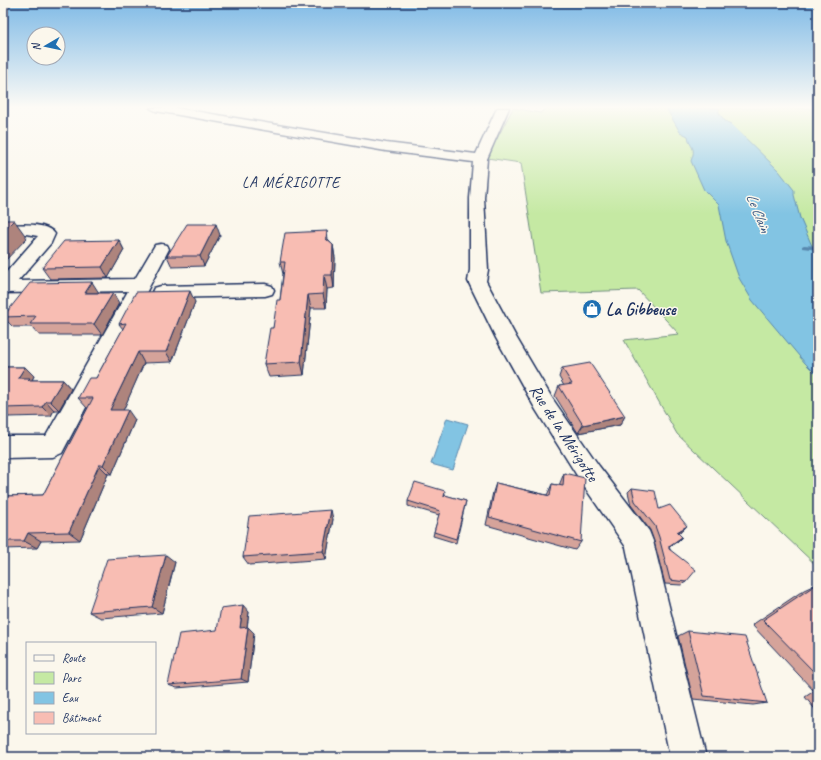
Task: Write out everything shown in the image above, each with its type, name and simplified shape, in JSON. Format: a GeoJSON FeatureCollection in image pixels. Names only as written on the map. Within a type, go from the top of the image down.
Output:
{"type":"FeatureCollection","features":[{"type":"Feature","properties":{"kind":"street"},"geometry":{"type":"LineString","coordinates":[[365,143],[480,158]]}},
{"type":"Feature","properties":{"kind":"street","name":"Rue de la Mérigotte"},"geometry":{"type":"LineString","coordinates":[[487,143],[480,158],[477,198],[479,270],[477,281],[506,338],[544,404],[590,474],[639,541],[688,757]]}},
{"type":"Feature","properties":{"kind":"street"},"geometry":{"type":"LineString","coordinates":[[3,230],[43,231],[48,234],[45,240],[3,287]]}},
{"type":"Feature","properties":{"kind":"street"},"geometry":{"type":"LineString","coordinates":[[3,447],[53,446],[161,249]]}},
{"type":"Feature","properties":{"kind":"street"},"geometry":{"type":"LineString","coordinates":[[3,287],[266,290]]}},
{"type":"Feature","properties":{"kind":"green space"},"geometry":{"type":"Polygon","coordinates":[[[495,143],[818,143],[818,567],[677,434],[624,340],[679,334],[638,290],[541,293],[521,163],[487,158],[495,143]]]}},
{"type":"Feature","properties":{"kind":"water","name":"Le Clain"},"geometry":{"type":"Polygon","coordinates":[[[690,143],[751,143],[779,171],[794,190],[800,218],[818,260],[818,376],[805,363],[752,300],[739,278],[726,241],[719,205],[704,190],[691,161],[693,150],[690,143]]]}},
{"type":"Feature","properties":{"kind":"water"},"geometry":{"type":"Polygon","coordinates":[[[447,418],[468,424],[453,470],[431,464],[447,418]]]}},
{"type":"Feature","properties":{"kind":"building"},"geometry":{"type":"Polygon","coordinates":[[[3,220],[14,220],[3,231],[3,220]]]}},
{"type":"Feature","properties":{"kind":"building"},"geometry":{"type":"Polygon","coordinates":[[[187,224],[216,224],[200,256],[167,256],[187,224]]]}},
{"type":"Feature","properties":{"kind":"building"},"geometry":{"type":"Polygon","coordinates":[[[327,231],[326,239],[333,245],[332,275],[324,275],[323,294],[308,295],[301,362],[264,364],[270,328],[273,328],[277,300],[280,300],[285,262],[280,262],[285,233],[327,231]]]}},
{"type":"Feature","properties":{"kind":"building"},"geometry":{"type":"Polygon","coordinates":[[[119,240],[102,267],[42,268],[64,241],[119,240]]]}},
{"type":"Feature","properties":{"kind":"building"},"geometry":{"type":"Polygon","coordinates":[[[92,282],[85,293],[113,293],[94,324],[30,324],[36,316],[3,317],[30,283],[92,282]]]}},
{"type":"Feature","properties":{"kind":"building"},"geometry":{"type":"Polygon","coordinates":[[[190,291],[166,352],[138,352],[110,410],[128,410],[103,465],[99,465],[69,532],[28,533],[24,541],[3,541],[3,496],[43,495],[93,398],[78,398],[89,378],[96,378],[126,323],[119,324],[136,292],[190,291]]]}},
{"type":"Feature","properties":{"kind":"building"},"geometry":{"type":"Polygon","coordinates":[[[590,363],[625,416],[583,425],[559,386],[572,384],[562,368],[590,363]]]}},
{"type":"Feature","properties":{"kind":"building"},"geometry":{"type":"Polygon","coordinates":[[[3,367],[25,367],[18,378],[30,378],[28,380],[63,380],[50,401],[46,401],[42,407],[3,408],[3,367]]]}},
{"type":"Feature","properties":{"kind":"building"},"geometry":{"type":"Polygon","coordinates":[[[564,473],[585,478],[581,542],[489,517],[496,483],[550,496],[552,484],[563,486],[564,473]]]}},
{"type":"Feature","properties":{"kind":"building"},"geometry":{"type":"Polygon","coordinates":[[[415,482],[445,491],[444,497],[445,495],[466,501],[456,539],[434,532],[440,511],[408,501],[415,482]]]}},
{"type":"Feature","properties":{"kind":"building"},"geometry":{"type":"Polygon","coordinates":[[[632,488],[655,491],[659,509],[670,505],[687,526],[677,532],[682,537],[669,546],[669,549],[696,570],[686,582],[670,580],[655,526],[635,501],[632,488]]]}},
{"type":"Feature","properties":{"kind":"building"},"geometry":{"type":"Polygon","coordinates":[[[331,510],[323,551],[243,557],[249,516],[331,510]]]}},
{"type":"Feature","properties":{"kind":"building"},"geometry":{"type":"Polygon","coordinates":[[[166,555],[152,607],[89,612],[107,559],[166,555]]]}},
{"type":"Feature","properties":{"kind":"building"},"geometry":{"type":"Polygon","coordinates":[[[817,584],[818,642],[816,644],[818,646],[818,676],[763,620],[817,584]]]}},
{"type":"Feature","properties":{"kind":"building"},"geometry":{"type":"Polygon","coordinates":[[[243,605],[240,628],[248,627],[241,679],[168,685],[179,634],[217,630],[221,608],[243,605]]]}},
{"type":"Feature","properties":{"kind":"building"},"geometry":{"type":"Polygon","coordinates":[[[688,631],[745,637],[767,703],[704,696],[688,631]]]}},
{"type":"Feature","properties":{"kind":"waterway"},"geometry":{"type":"LineString","coordinates":[[804,247],[818,248]]}},
{"type":"Feature","properties":{"kind":"place","name":"La Gibbeuse"},"geometry":{"type":"Point","coordinates":[592,309]}},
{"type":"Feature","properties":{"kind":"district","name":"LA MÉRIGOTTE"},"geometry":{"type":"Point","coordinates":[291,182]}}]}
